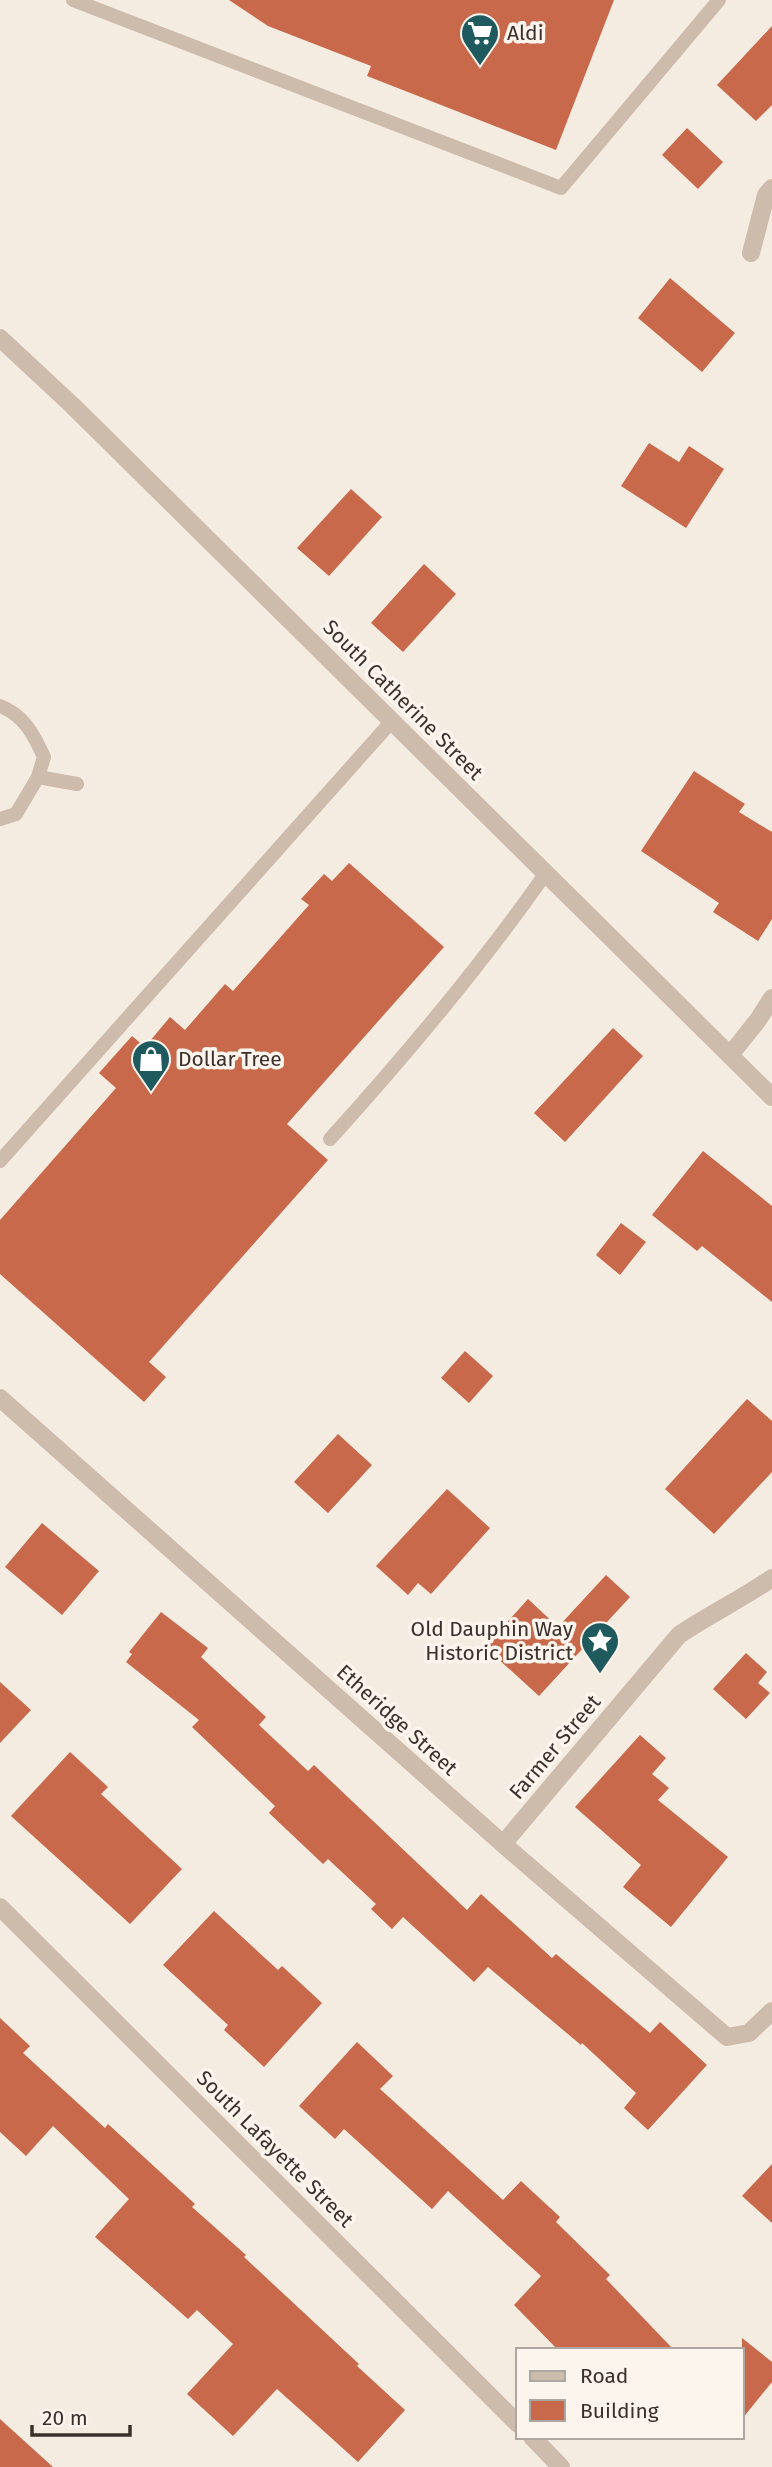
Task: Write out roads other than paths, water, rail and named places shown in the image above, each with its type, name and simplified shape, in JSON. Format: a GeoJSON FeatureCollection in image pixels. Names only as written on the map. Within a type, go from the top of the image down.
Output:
{"type":"FeatureCollection","features":[{"type":"Feature","properties":{"kind":"street"},"geometry":{"type":"LineString","coordinates":[[751,253],[766,195],[772,188]]}},
{"type":"Feature","properties":{"kind":"street","name":"South Catherine Street"},"geometry":{"type":"LineString","coordinates":[[0,338],[73,406],[772,1097]]}},
{"type":"Feature","properties":{"kind":"street"},"geometry":{"type":"LineString","coordinates":[[730,1055],[772,998]]}},
{"type":"Feature","properties":{"kind":"street","name":"Etheridge Street"},"geometry":{"type":"LineString","coordinates":[[0,1398],[503,1844],[727,2037],[748,2033],[772,2011]]}},
{"type":"Feature","properties":{"kind":"street","name":"Farmer Street"},"geometry":{"type":"LineString","coordinates":[[503,1844],[679,1635],[714,1611],[751,1593],[772,1578]]}},
{"type":"Feature","properties":{"kind":"street","name":"South Lafayette Street"},"geometry":{"type":"LineString","coordinates":[[0,1906],[516,2422]]}},
{"type":"Feature","properties":{"kind":"street"},"geometry":{"type":"LineString","coordinates":[[534,2439],[561,2467]]}},
{"type":"Feature","properties":{"kind":"lane"},"geometry":{"type":"LineString","coordinates":[[74,0],[561,188],[719,0]]}},
{"type":"Feature","properties":{"kind":"lane"},"geometry":{"type":"LineString","coordinates":[[0,706],[32,730],[44,757],[38,778],[16,814],[0,820]]}},
{"type":"Feature","properties":{"kind":"lane"},"geometry":{"type":"LineString","coordinates":[[0,1161],[392,721]]}},
{"type":"Feature","properties":{"kind":"lane"},"geometry":{"type":"LineString","coordinates":[[38,778],[77,784]]}},
{"type":"Feature","properties":{"kind":"lane"},"geometry":{"type":"LineString","coordinates":[[330,1139],[484,959],[546,873]]}},
{"type":"Feature","properties":{"kind":"place","name":"Aldi"},"geometry":{"type":"Point","coordinates":[480,67]}},
{"type":"Feature","properties":{"kind":"place","name":"Dollar Tree"},"geometry":{"type":"Point","coordinates":[151,1093]}},
{"type":"Feature","properties":{"kind":"place","name":"Old Dauphin Way Historic District"},"geometry":{"type":"Point","coordinates":[600,1675]}}]}
